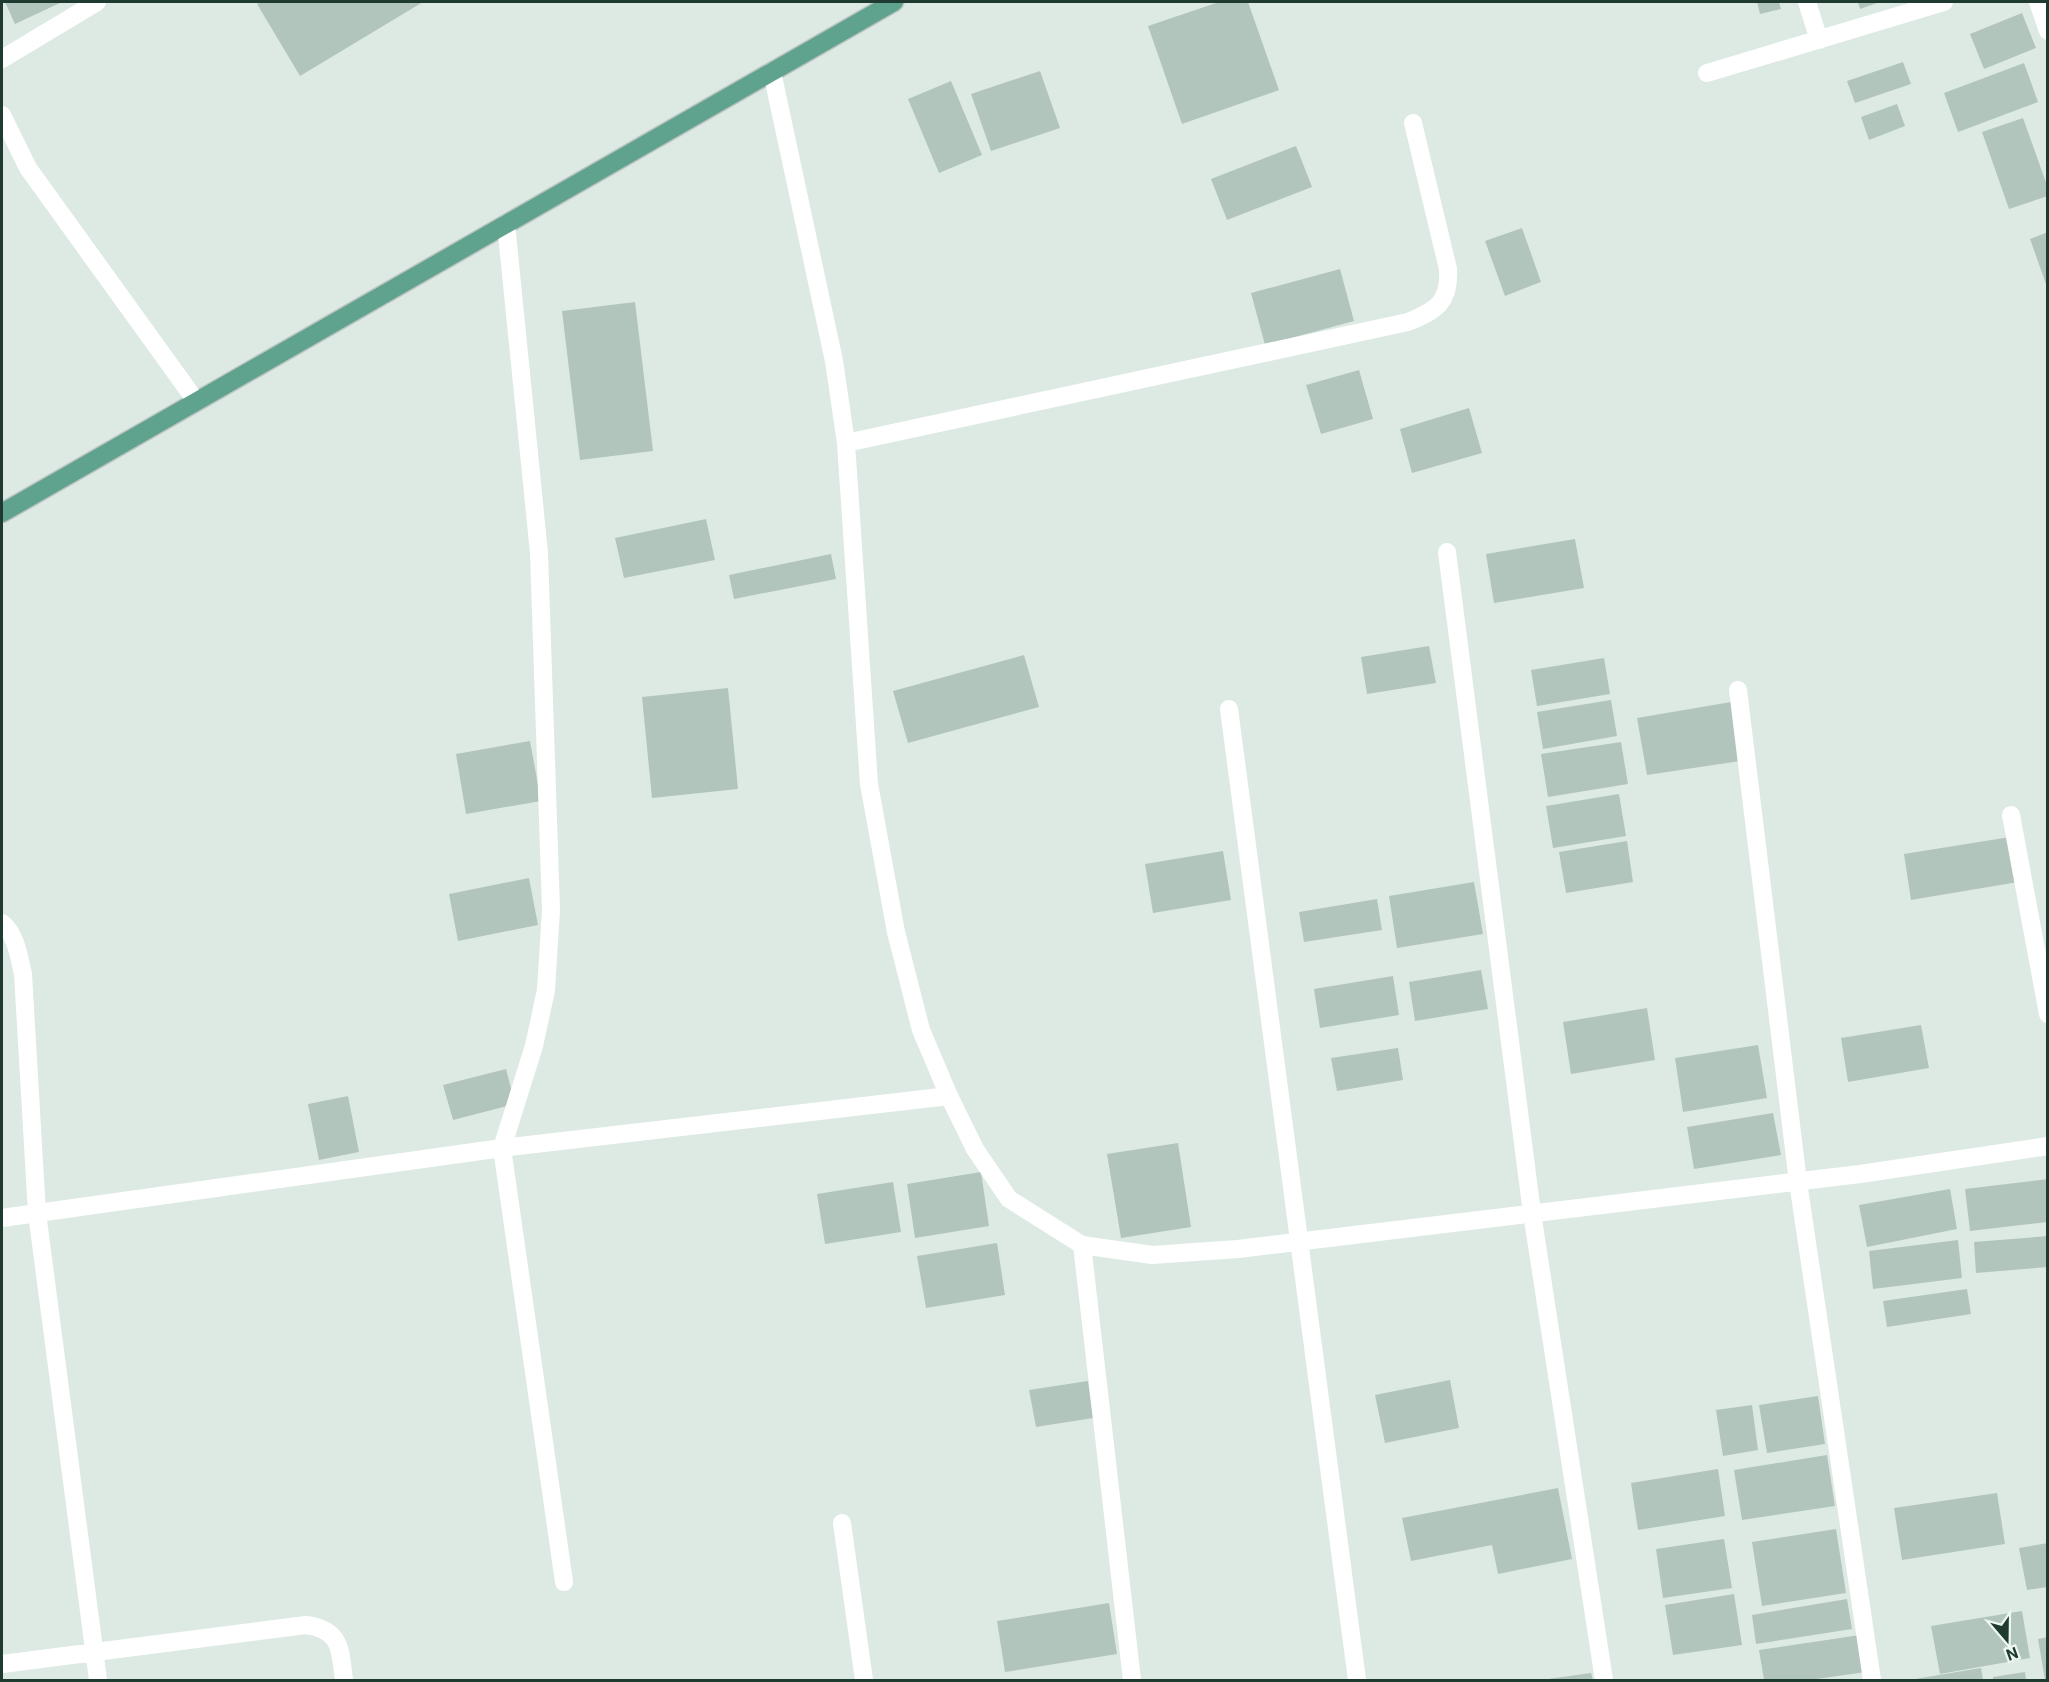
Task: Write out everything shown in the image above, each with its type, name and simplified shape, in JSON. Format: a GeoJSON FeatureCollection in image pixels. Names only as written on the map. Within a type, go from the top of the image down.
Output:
{"type":"FeatureCollection","features":[{"type":"Feature","properties":{"kind":"main road"},"geometry":{"type":"LineString","coordinates":[[2,513],[894,2]]}},
{"type":"Feature","properties":{"kind":"street"},"geometry":{"type":"LineString","coordinates":[[2,59],[97,2]]}},
{"type":"Feature","properties":{"kind":"street"},"geometry":{"type":"LineString","coordinates":[[1807,2],[1819,40]]}},
{"type":"Feature","properties":{"kind":"street"},"geometry":{"type":"LineString","coordinates":[[1707,73],[1944,2]]}},
{"type":"Feature","properties":{"kind":"street"},"geometry":{"type":"LineString","coordinates":[[2037,2],[2048,31]]}},
{"type":"Feature","properties":{"kind":"street"},"geometry":{"type":"LineString","coordinates":[[772,72],[834,361],[846,443],[869,784],[898,943],[921,1030],[949,1096],[975,1149],[1009,1199],[1082,1245],[1152,1255],[1238,1249],[1798,1182],[2048,1146]]}},
{"type":"Feature","properties":{"kind":"street"},"geometry":{"type":"LineString","coordinates":[[2,115],[28,168],[196,401]]}},
{"type":"Feature","properties":{"kind":"street"},"geometry":{"type":"LineString","coordinates":[[846,443],[1408,322],[1428,314],[1441,303],[1449,287],[1448,269],[1413,123]]}},
{"type":"Feature","properties":{"kind":"street"},"geometry":{"type":"LineString","coordinates":[[507,224],[539,553],[551,910],[546,990],[534,1046],[502,1148],[564,1582]]}},
{"type":"Feature","properties":{"kind":"street"},"geometry":{"type":"LineString","coordinates":[[1448,552],[1532,1213],[1604,1680]]}},
{"type":"Feature","properties":{"kind":"street"},"geometry":{"type":"LineString","coordinates":[[1738,690],[1798,1182],[1872,1680]]}},
{"type":"Feature","properties":{"kind":"street"},"geometry":{"type":"LineString","coordinates":[[1229,710],[1357,1680]]}},
{"type":"Feature","properties":{"kind":"street"},"geometry":{"type":"LineString","coordinates":[[2011,815],[2048,1014]]}},
{"type":"Feature","properties":{"kind":"street"},"geometry":{"type":"LineString","coordinates":[[2,923],[6,926],[15,944],[23,974],[37,1213],[98,1680]]}},
{"type":"Feature","properties":{"kind":"street"},"geometry":{"type":"LineString","coordinates":[[2,1218],[502,1148],[949,1096]]}},
{"type":"Feature","properties":{"kind":"street"},"geometry":{"type":"LineString","coordinates":[[1082,1245],[1131,1680]]}},
{"type":"Feature","properties":{"kind":"street"},"geometry":{"type":"LineString","coordinates":[[842,1523],[864,1680]]}},
{"type":"Feature","properties":{"kind":"street"},"geometry":{"type":"LineString","coordinates":[[2,1664],[306,1625],[329,1631],[337,1642],[344,1680]]}},
{"type":"Feature","properties":{"kind":"building"},"geometry":{"type":"Polygon","coordinates":[[[5,2],[62,2],[15,24],[5,2]]]}},
{"type":"Feature","properties":{"kind":"building"},"geometry":{"type":"Polygon","coordinates":[[[261,2],[423,2],[300,76],[257,4],[261,2]]]}},
{"type":"Feature","properties":{"kind":"building"},"geometry":{"type":"Polygon","coordinates":[[[1219,2],[1248,2],[1279,90],[1182,124],[1148,26],[1219,2]]]}},
{"type":"Feature","properties":{"kind":"building"},"geometry":{"type":"Polygon","coordinates":[[[1757,2],[1779,2],[1781,9],[1760,14],[1757,2]]]}},
{"type":"Feature","properties":{"kind":"building"},"geometry":{"type":"Polygon","coordinates":[[[1858,2],[1880,2],[1860,9],[1858,2]]]}},
{"type":"Feature","properties":{"kind":"building"},"geometry":{"type":"Polygon","coordinates":[[[2022,13],[2036,48],[1984,69],[1970,34],[2022,13]]]}},
{"type":"Feature","properties":{"kind":"building"},"geometry":{"type":"Polygon","coordinates":[[[1903,62],[1911,84],[1855,103],[1847,81],[1903,62]]]}},
{"type":"Feature","properties":{"kind":"building"},"geometry":{"type":"Polygon","coordinates":[[[2024,63],[2038,102],[1958,132],[1944,93],[2024,63]]]}},
{"type":"Feature","properties":{"kind":"building"},"geometry":{"type":"Polygon","coordinates":[[[1040,71],[1060,128],[991,151],[971,94],[1040,71]]]}},
{"type":"Feature","properties":{"kind":"building"},"geometry":{"type":"Polygon","coordinates":[[[951,81],[982,155],[939,173],[908,99],[951,81]]]}},
{"type":"Feature","properties":{"kind":"building"},"geometry":{"type":"Polygon","coordinates":[[[1897,104],[1905,126],[1869,140],[1861,117],[1897,104]]]}},
{"type":"Feature","properties":{"kind":"building"},"geometry":{"type":"Polygon","coordinates":[[[2023,118],[2048,188],[2048,196],[2009,209],[1982,132],[2023,118]]]}},
{"type":"Feature","properties":{"kind":"building"},"geometry":{"type":"Polygon","coordinates":[[[1296,146],[1312,187],[1227,220],[1211,179],[1296,146]]]}},
{"type":"Feature","properties":{"kind":"building"},"geometry":{"type":"Polygon","coordinates":[[[1522,228],[1541,282],[1505,296],[1485,241],[1522,228]]]}},
{"type":"Feature","properties":{"kind":"building"},"geometry":{"type":"Polygon","coordinates":[[[2048,232],[2048,287],[2047,287],[2030,239],[2048,232]]]}},
{"type":"Feature","properties":{"kind":"building"},"geometry":{"type":"Polygon","coordinates":[[[1340,269],[1354,321],[1265,345],[1251,293],[1340,269]]]}},
{"type":"Feature","properties":{"kind":"building"},"geometry":{"type":"Polygon","coordinates":[[[635,302],[653,451],[580,460],[562,311],[635,302]]]}},
{"type":"Feature","properties":{"kind":"building"},"geometry":{"type":"Polygon","coordinates":[[[1359,370],[1373,419],[1321,434],[1306,385],[1359,370]]]}},
{"type":"Feature","properties":{"kind":"building"},"geometry":{"type":"Polygon","coordinates":[[[1469,408],[1482,453],[1412,473],[1400,429],[1469,408]]]}},
{"type":"Feature","properties":{"kind":"building"},"geometry":{"type":"Polygon","coordinates":[[[706,519],[715,560],[624,578],[615,538],[706,519]]]}},
{"type":"Feature","properties":{"kind":"building"},"geometry":{"type":"Polygon","coordinates":[[[1575,539],[1584,588],[1494,603],[1486,554],[1575,539]]]}},
{"type":"Feature","properties":{"kind":"building"},"geometry":{"type":"Polygon","coordinates":[[[831,554],[836,579],[734,599],[729,575],[831,554]]]}},
{"type":"Feature","properties":{"kind":"building"},"geometry":{"type":"Polygon","coordinates":[[[1429,646],[1436,683],[1367,694],[1361,657],[1429,646]]]}},
{"type":"Feature","properties":{"kind":"building"},"geometry":{"type":"Polygon","coordinates":[[[1024,655],[1039,707],[908,743],[893,691],[1024,655]]]}},
{"type":"Feature","properties":{"kind":"building"},"geometry":{"type":"Polygon","coordinates":[[[1604,658],[1610,694],[1537,706],[1531,670],[1604,658]]]}},
{"type":"Feature","properties":{"kind":"building"},"geometry":{"type":"Polygon","coordinates":[[[728,688],[738,789],[652,798],[642,697],[728,688]]]}},
{"type":"Feature","properties":{"kind":"building"},"geometry":{"type":"Polygon","coordinates":[[[1611,700],[1617,736],[1543,749],[1537,712],[1611,700]]]}},
{"type":"Feature","properties":{"kind":"building"},"geometry":{"type":"Polygon","coordinates":[[[1731,702],[1740,761],[1647,775],[1637,718],[1731,702]]]}},
{"type":"Feature","properties":{"kind":"building"},"geometry":{"type":"Polygon","coordinates":[[[530,741],[541,801],[466,814],[456,754],[530,741]]]}},
{"type":"Feature","properties":{"kind":"building"},"geometry":{"type":"Polygon","coordinates":[[[1621,742],[1628,784],[1548,797],[1541,754],[1621,742]]]}},
{"type":"Feature","properties":{"kind":"building"},"geometry":{"type":"Polygon","coordinates":[[[1619,794],[1626,836],[1553,848],[1546,806],[1619,794]]]}},
{"type":"Feature","properties":{"kind":"building"},"geometry":{"type":"Polygon","coordinates":[[[2010,837],[2018,882],[1911,900],[1904,854],[2010,837]]]}},
{"type":"Feature","properties":{"kind":"building"},"geometry":{"type":"Polygon","coordinates":[[[1627,841],[1633,882],[1566,893],[1559,852],[1627,841]]]}},
{"type":"Feature","properties":{"kind":"building"},"geometry":{"type":"Polygon","coordinates":[[[1223,851],[1231,900],[1153,913],[1145,864],[1223,851]]]}},
{"type":"Feature","properties":{"kind":"building"},"geometry":{"type":"Polygon","coordinates":[[[529,878],[538,925],[458,941],[449,894],[529,878]]]}},
{"type":"Feature","properties":{"kind":"building"},"geometry":{"type":"Polygon","coordinates":[[[1474,882],[1483,934],[1397,948],[1389,896],[1474,882]]]}},
{"type":"Feature","properties":{"kind":"building"},"geometry":{"type":"Polygon","coordinates":[[[1377,899],[1382,930],[1304,942],[1299,912],[1377,899]]]}},
{"type":"Feature","properties":{"kind":"building"},"geometry":{"type":"Polygon","coordinates":[[[1481,970],[1488,1009],[1415,1021],[1409,982],[1481,970]]]}},
{"type":"Feature","properties":{"kind":"building"},"geometry":{"type":"Polygon","coordinates":[[[1393,976],[1399,1015],[1320,1028],[1314,989],[1393,976]]]}},
{"type":"Feature","properties":{"kind":"building"},"geometry":{"type":"Polygon","coordinates":[[[1647,1008],[1655,1060],[1571,1074],[1563,1022],[1647,1008]]]}},
{"type":"Feature","properties":{"kind":"building"},"geometry":{"type":"Polygon","coordinates":[[[1921,1025],[1929,1068],[1848,1082],[1841,1038],[1921,1025]]]}},
{"type":"Feature","properties":{"kind":"building"},"geometry":{"type":"Polygon","coordinates":[[[1758,1045],[1767,1098],[1683,1112],[1675,1058],[1758,1045]]]}},
{"type":"Feature","properties":{"kind":"building"},"geometry":{"type":"Polygon","coordinates":[[[1398,1048],[1403,1080],[1337,1091],[1331,1058],[1398,1048]]]}},
{"type":"Feature","properties":{"kind":"building"},"geometry":{"type":"Polygon","coordinates":[[[506,1069],[515,1104],[453,1120],[443,1085],[506,1069]]]}},
{"type":"Feature","properties":{"kind":"building"},"geometry":{"type":"Polygon","coordinates":[[[348,1096],[359,1152],[319,1160],[308,1104],[348,1096]]]}},
{"type":"Feature","properties":{"kind":"building"},"geometry":{"type":"Polygon","coordinates":[[[1773,1113],[1781,1155],[1694,1169],[1687,1127],[1773,1113]]]}},
{"type":"Feature","properties":{"kind":"building"},"geometry":{"type":"Polygon","coordinates":[[[1178,1143],[1191,1227],[1121,1238],[1107,1154],[1178,1143]]]}},
{"type":"Feature","properties":{"kind":"building"},"geometry":{"type":"Polygon","coordinates":[[[981,1172],[989,1226],[915,1238],[907,1184],[981,1172]]]}},
{"type":"Feature","properties":{"kind":"building"},"geometry":{"type":"Polygon","coordinates":[[[2048,1179],[2048,1222],[1970,1231],[1965,1189],[2048,1179]]]}},
{"type":"Feature","properties":{"kind":"building"},"geometry":{"type":"Polygon","coordinates":[[[893,1182],[901,1232],[825,1244],[817,1194],[893,1182]]]}},
{"type":"Feature","properties":{"kind":"building"},"geometry":{"type":"Polygon","coordinates":[[[1950,1189],[1957,1229],[1867,1247],[1859,1205],[1950,1189]]]}},
{"type":"Feature","properties":{"kind":"building"},"geometry":{"type":"Polygon","coordinates":[[[2048,1236],[2048,1267],[1976,1273],[1974,1242],[2048,1236]]]}},
{"type":"Feature","properties":{"kind":"building"},"geometry":{"type":"Polygon","coordinates":[[[1958,1240],[1962,1278],[1873,1289],[1869,1251],[1958,1240]]]}},
{"type":"Feature","properties":{"kind":"building"},"geometry":{"type":"Polygon","coordinates":[[[997,1243],[1005,1295],[926,1308],[917,1256],[997,1243]]]}},
{"type":"Feature","properties":{"kind":"building"},"geometry":{"type":"Polygon","coordinates":[[[1967,1289],[1971,1314],[1887,1327],[1883,1301],[1967,1289]]]}},
{"type":"Feature","properties":{"kind":"building"},"geometry":{"type":"Polygon","coordinates":[[[1450,1380],[1459,1428],[1385,1443],[1375,1395],[1450,1380]]]}},
{"type":"Feature","properties":{"kind":"building"},"geometry":{"type":"Polygon","coordinates":[[[1088,1381],[1093,1418],[1036,1427],[1029,1390],[1088,1381]]]}},
{"type":"Feature","properties":{"kind":"building"},"geometry":{"type":"Polygon","coordinates":[[[1818,1396],[1825,1444],[1767,1453],[1759,1405],[1818,1396]]]}},
{"type":"Feature","properties":{"kind":"building"},"geometry":{"type":"Polygon","coordinates":[[[1752,1405],[1758,1450],[1723,1456],[1716,1410],[1752,1405]]]}},
{"type":"Feature","properties":{"kind":"building"},"geometry":{"type":"Polygon","coordinates":[[[1827,1455],[1835,1506],[1742,1520],[1734,1470],[1827,1455]]]}},
{"type":"Feature","properties":{"kind":"building"},"geometry":{"type":"Polygon","coordinates":[[[1718,1469],[1725,1516],[1638,1530],[1631,1483],[1718,1469]]]}},
{"type":"Feature","properties":{"kind":"building"},"geometry":{"type":"Polygon","coordinates":[[[1558,1488],[1572,1559],[1498,1574],[1492,1545],[1411,1561],[1402,1518],[1558,1488]]]}},
{"type":"Feature","properties":{"kind":"building"},"geometry":{"type":"Polygon","coordinates":[[[1997,1493],[2005,1544],[1902,1560],[1894,1508],[1997,1493]]]}},
{"type":"Feature","properties":{"kind":"building"},"geometry":{"type":"Polygon","coordinates":[[[1836,1529],[1846,1593],[1762,1606],[1752,1542],[1836,1529]]]}},
{"type":"Feature","properties":{"kind":"building"},"geometry":{"type":"Polygon","coordinates":[[[1724,1539],[1732,1588],[1663,1598],[1656,1549],[1724,1539]]]}},
{"type":"Feature","properties":{"kind":"building"},"geometry":{"type":"Polygon","coordinates":[[[2048,1543],[2048,1587],[2027,1590],[2019,1548],[2048,1543]]]}},
{"type":"Feature","properties":{"kind":"building"},"geometry":{"type":"Polygon","coordinates":[[[1734,1594],[1742,1645],[1673,1655],[1665,1605],[1734,1594]]]}},
{"type":"Feature","properties":{"kind":"building"},"geometry":{"type":"Polygon","coordinates":[[[1847,1599],[1852,1629],[1756,1644],[1752,1615],[1847,1599]]]}},
{"type":"Feature","properties":{"kind":"building"},"geometry":{"type":"Polygon","coordinates":[[[1109,1603],[1117,1654],[1005,1672],[997,1621],[1109,1603]]]}},
{"type":"Feature","properties":{"kind":"building"},"geometry":{"type":"Polygon","coordinates":[[[2022,1611],[2030,1658],[1940,1674],[1931,1626],[2022,1611]]]}},
{"type":"Feature","properties":{"kind":"building"},"geometry":{"type":"Polygon","coordinates":[[[1860,1635],[1866,1672],[1810,1680],[1764,1680],[1759,1650],[1860,1635]]]}},
{"type":"Feature","properties":{"kind":"building"},"geometry":{"type":"Polygon","coordinates":[[[2048,1637],[2048,1680],[2045,1680],[2038,1639],[2048,1637]]]}},
{"type":"Feature","properties":{"kind":"building"},"geometry":{"type":"Polygon","coordinates":[[[1981,1668],[1983,1680],[1915,1680],[1915,1679],[1981,1668]]]}},
{"type":"Feature","properties":{"kind":"building"},"geometry":{"type":"Polygon","coordinates":[[[2025,1672],[2026,1680],[1993,1680],[1993,1677],[2025,1672]]]}},
{"type":"Feature","properties":{"kind":"building"},"geometry":{"type":"Polygon","coordinates":[[[1591,1673],[1593,1680],[1548,1680],[1548,1679],[1591,1673]]]}}]}
